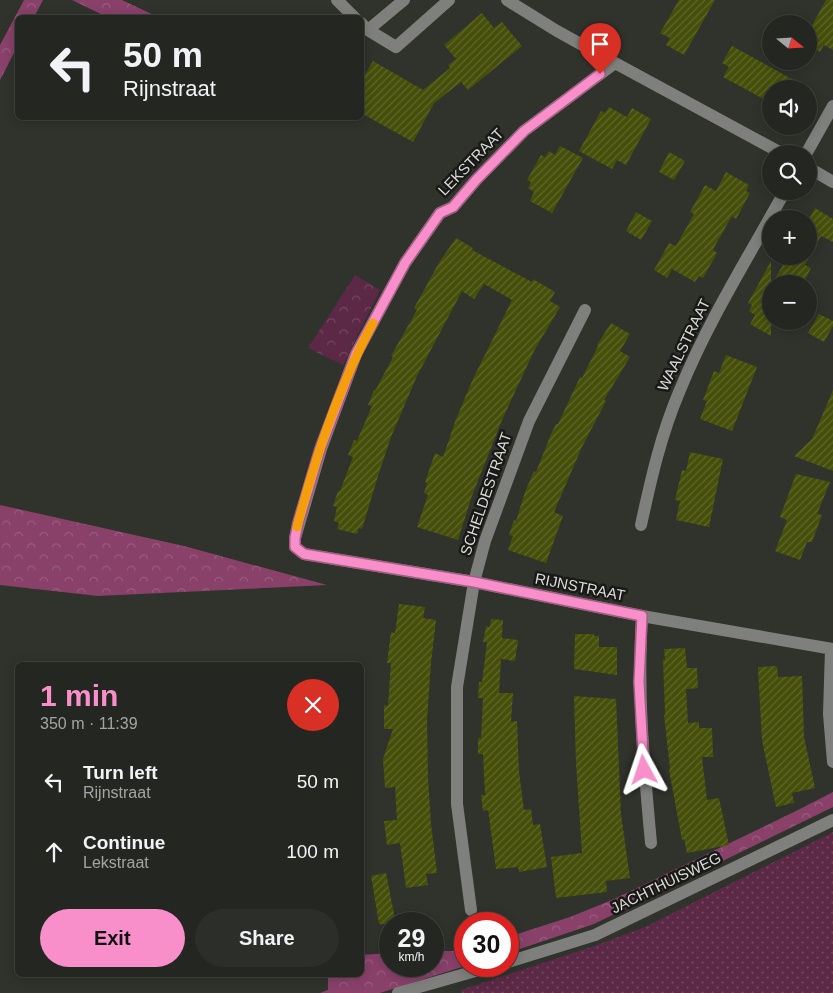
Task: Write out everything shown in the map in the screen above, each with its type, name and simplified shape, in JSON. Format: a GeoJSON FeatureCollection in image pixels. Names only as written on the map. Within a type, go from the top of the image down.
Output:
{"type":"FeatureCollection","features":[{"type":"Feature","properties":{"kind":"street"},"geometry":{"type":"LineString","coordinates":[[337,0],[352,15]]}},
{"type":"Feature","properties":{"kind":"street"},"geometry":{"type":"LineString","coordinates":[[404,0],[365,26],[396,47],[449,0]]}},
{"type":"Feature","properties":{"kind":"street"},"geometry":{"type":"LineString","coordinates":[[507,0],[615,63],[766,145]]}},
{"type":"Feature","properties":{"kind":"street","name":"LEKSTRAAT"},"geometry":{"type":"LineString","coordinates":[[321,556],[304,554],[295,547],[295,538],[302,509],[320,449],[356,354],[405,263],[440,213],[453,207],[476,180],[524,131],[615,63]]}},
{"type":"Feature","properties":{"kind":"street"},"geometry":{"type":"LineString","coordinates":[[811,145],[833,106]]}},
{"type":"Feature","properties":{"kind":"street"},"geometry":{"type":"LineString","coordinates":[[817,173],[833,182]]}},
{"type":"Feature","properties":{"kind":"street","name":"WAALSTRAAT"},"geometry":{"type":"LineString","coordinates":[[641,525],[652,472],[679,390],[695,356],[780,200]]}},
{"type":"Feature","properties":{"kind":"street","name":"SCHELDESTRAAT"},"geometry":{"type":"LineString","coordinates":[[470,910],[457,804],[457,687],[474,582],[485,541],[530,421],[585,310]]}},
{"type":"Feature","properties":{"kind":"street","name":"RIJNSTRAAT"},"geometry":{"type":"LineString","coordinates":[[321,556],[474,582],[642,616],[832,649]]}},
{"type":"Feature","properties":{"kind":"street"},"geometry":{"type":"LineString","coordinates":[[642,616],[639,682],[640,722],[651,843]]}},
{"type":"Feature","properties":{"kind":"street"},"geometry":{"type":"LineString","coordinates":[[832,649],[829,714],[833,762]]}},
{"type":"Feature","properties":{"kind":"street","name":"JACHTHUISWEG"},"geometry":{"type":"LineString","coordinates":[[519,959],[595,935],[833,820]]}},
{"type":"Feature","properties":{"kind":"street"},"geometry":{"type":"LineString","coordinates":[[398,993],[454,977]]}},
{"type":"Feature","properties":{"kind":"green space"},"geometry":{"type":"Polygon","coordinates":[[[24,0],[43,0],[35,15],[16,15],[24,0]]]}},
{"type":"Feature","properties":{"kind":"green space"},"geometry":{"type":"Polygon","coordinates":[[[72,0],[122,0],[154,15],[103,15],[72,0]]]}},
{"type":"Feature","properties":{"kind":"green space"},"geometry":{"type":"Polygon","coordinates":[[[15,17],[15,51],[0,80],[0,45],[15,17]]]}},
{"type":"Feature","properties":{"kind":"green space"},"geometry":{"type":"Polygon","coordinates":[[[355,275],[380,290],[343,365],[308,348],[355,275]]]}},
{"type":"Feature","properties":{"kind":"green space"},"geometry":{"type":"Polygon","coordinates":[[[0,505],[184,546],[327,585],[98,596],[0,585],[0,505]]]}},
{"type":"Feature","properties":{"kind":"green space"},"geometry":{"type":"Polygon","coordinates":[[[833,792],[833,807],[594,924],[519,949],[519,933],[570,917],[612,900],[833,792]]]}},
{"type":"Feature","properties":{"kind":"green space"},"geometry":{"type":"Polygon","coordinates":[[[833,832],[833,993],[462,993],[461,990],[500,977],[519,977],[519,971],[645,927],[833,832]]]}},
{"type":"Feature","properties":{"kind":"green space"},"geometry":{"type":"Polygon","coordinates":[[[444,951],[454,951],[454,969],[444,973],[444,951]]]}},
{"type":"Feature","properties":{"kind":"green space"},"geometry":{"type":"Polygon","coordinates":[[[379,954],[379,977],[430,977],[380,993],[320,993],[328,990],[328,977],[364,977],[364,955],[379,954]]]}},
{"type":"Feature","properties":{"kind":"building"},"geometry":{"type":"Polygon","coordinates":[[[679,0],[715,0],[684,55],[666,45],[670,38],[660,33],[679,0]]]}},
{"type":"Feature","properties":{"kind":"building"},"geometry":{"type":"Polygon","coordinates":[[[826,0],[833,0],[833,50],[824,45],[820,52],[818,51],[818,15],[826,0]]]}},
{"type":"Feature","properties":{"kind":"building"},"geometry":{"type":"Polygon","coordinates":[[[482,13],[494,28],[502,22],[522,46],[468,90],[461,82],[434,103],[413,142],[364,115],[364,76],[373,61],[423,90],[450,68],[448,65],[456,59],[444,45],[482,13]]]}},
{"type":"Feature","properties":{"kind":"building"},"geometry":{"type":"Polygon","coordinates":[[[732,46],[762,63],[762,70],[776,70],[794,80],[762,80],[762,98],[723,77],[729,67],[722,63],[732,46]]]}},
{"type":"Feature","properties":{"kind":"building"},"geometry":{"type":"Polygon","coordinates":[[[609,107],[627,117],[632,108],[651,119],[626,165],[617,160],[612,169],[579,151],[601,111],[605,113],[609,107]]]}},
{"type":"Feature","properties":{"kind":"building"},"geometry":{"type":"Polygon","coordinates":[[[560,146],[583,158],[552,213],[530,201],[534,192],[528,188],[531,182],[527,180],[541,155],[545,157],[549,151],[555,155],[560,146]]]}},
{"type":"Feature","properties":{"kind":"building"},"geometry":{"type":"Polygon","coordinates":[[[669,152],[685,161],[674,180],[659,172],[669,152]]]}},
{"type":"Feature","properties":{"kind":"building"},"geometry":{"type":"Polygon","coordinates":[[[726,172],[749,185],[746,191],[750,193],[736,219],[732,216],[716,244],[713,250],[717,253],[703,278],[699,276],[695,282],[672,269],[667,278],[654,270],[669,243],[676,246],[694,214],[690,212],[705,185],[716,191],[726,172]]]}},
{"type":"Feature","properties":{"kind":"building"},"geometry":{"type":"Polygon","coordinates":[[[815,208],[833,219],[833,242],[821,236],[817,243],[817,210],[814,210],[815,208]]]}},
{"type":"Feature","properties":{"kind":"building"},"geometry":{"type":"Polygon","coordinates":[[[636,212],[652,221],[641,240],[626,231],[636,212]]]}},
{"type":"Feature","properties":{"kind":"building"},"geometry":{"type":"Polygon","coordinates":[[[456,238],[473,248],[472,250],[532,282],[533,279],[555,292],[550,301],[560,307],[534,351],[502,420],[472,496],[458,540],[417,527],[428,495],[424,493],[427,483],[425,482],[435,453],[443,457],[472,381],[512,300],[484,284],[474,299],[462,291],[417,376],[391,437],[362,529],[359,528],[357,534],[337,529],[339,523],[334,521],[337,507],[333,506],[353,457],[348,455],[354,440],[357,441],[372,406],[368,405],[374,390],[417,310],[414,308],[440,261],[456,238]]]}},
{"type":"Feature","properties":{"kind":"building"},"geometry":{"type":"Polygon","coordinates":[[[769,265],[771,265],[771,275],[763,275],[769,265]]]}},
{"type":"Feature","properties":{"kind":"building"},"geometry":{"type":"Polygon","coordinates":[[[783,265],[805,265],[811,268],[808,275],[777,275],[783,265]]]}},
{"type":"Feature","properties":{"kind":"building"},"geometry":{"type":"Polygon","coordinates":[[[762,277],[762,330],[771,330],[771,336],[750,324],[755,315],[749,311],[752,305],[748,303],[762,277]]]}},
{"type":"Feature","properties":{"kind":"building"},"geometry":{"type":"Polygon","coordinates":[[[819,314],[833,321],[833,326],[824,342],[808,333],[810,330],[817,330],[817,317],[819,314]]]}},
{"type":"Feature","properties":{"kind":"building"},"geometry":{"type":"Polygon","coordinates":[[[611,323],[630,334],[620,351],[630,357],[604,400],[606,401],[582,447],[554,512],[563,516],[546,563],[508,550],[513,536],[509,535],[534,471],[536,472],[551,434],[556,424],[558,424],[580,377],[582,378],[597,345],[611,323]]]}},
{"type":"Feature","properties":{"kind":"building"},"geometry":{"type":"Polygon","coordinates":[[[726,355],[757,367],[732,431],[700,419],[707,401],[703,400],[714,371],[719,373],[726,355]]]}},
{"type":"Feature","properties":{"kind":"building"},"geometry":{"type":"Polygon","coordinates":[[[833,390],[833,471],[794,456],[812,439],[833,390]]]}},
{"type":"Feature","properties":{"kind":"building"},"geometry":{"type":"Polygon","coordinates":[[[690,452],[723,459],[709,527],[676,520],[680,501],[675,500],[682,470],[686,471],[690,452]]]}},
{"type":"Feature","properties":{"kind":"building"},"geometry":{"type":"Polygon","coordinates":[[[796,474],[830,482],[817,514],[822,515],[812,542],[807,542],[800,560],[775,551],[787,520],[780,517],[796,474]]]}},
{"type":"Feature","properties":{"kind":"building"},"geometry":{"type":"Polygon","coordinates":[[[399,604],[425,607],[423,618],[436,620],[427,719],[428,778],[437,873],[426,874],[428,885],[406,888],[400,843],[387,845],[384,821],[397,820],[395,787],[385,788],[383,759],[393,729],[384,729],[384,705],[388,706],[391,663],[387,663],[391,632],[395,633],[399,604]]]}},
{"type":"Feature","properties":{"kind":"building"},"geometry":{"type":"Polygon","coordinates":[[[491,619],[503,620],[502,638],[518,640],[515,661],[501,659],[499,693],[513,693],[511,722],[517,721],[519,772],[524,810],[531,809],[533,825],[540,824],[547,867],[519,872],[518,867],[496,869],[488,810],[483,811],[481,795],[485,795],[483,754],[478,754],[478,738],[481,738],[483,698],[478,698],[479,682],[482,682],[487,642],[483,642],[486,626],[490,627],[491,619]]]}},
{"type":"Feature","properties":{"kind":"building"},"geometry":{"type":"Polygon","coordinates":[[[575,634],[594,634],[594,636],[599,636],[599,647],[617,647],[617,675],[574,669],[575,634]]]}},
{"type":"Feature","properties":{"kind":"building"},"geometry":{"type":"Polygon","coordinates":[[[685,648],[687,668],[697,668],[698,688],[686,689],[688,723],[699,722],[699,728],[712,728],[713,757],[702,757],[707,800],[719,798],[729,845],[687,853],[684,839],[682,840],[669,770],[664,715],[663,659],[665,660],[664,649],[685,648]]]}},
{"type":"Feature","properties":{"kind":"building"},"geometry":{"type":"Polygon","coordinates":[[[777,666],[778,677],[802,676],[804,737],[815,788],[792,793],[794,803],[776,807],[762,740],[758,667],[777,666]]]}},
{"type":"Feature","properties":{"kind":"building"},"geometry":{"type":"Polygon","coordinates":[[[574,696],[616,699],[621,814],[630,878],[606,881],[607,892],[556,898],[551,857],[582,853],[574,696]]]}},
{"type":"Feature","properties":{"kind":"building"},"geometry":{"type":"Polygon","coordinates":[[[386,873],[394,912],[379,912],[379,924],[371,876],[386,873]]]}},
{"type":"Feature","properties":{"kind":"slow traffic"},"geometry":{"type":"LineString","coordinates":[[297,527],[320,449],[356,354],[373,323]]}},
{"type":"Feature","properties":{"kind":"route"},"geometry":{"type":"LineString","coordinates":[[600,74],[524,131],[476,180],[453,207],[440,213],[405,263],[356,354],[320,449],[298,523],[295,547],[304,554],[474,582],[642,616],[639,682],[644,770]]}}]}
